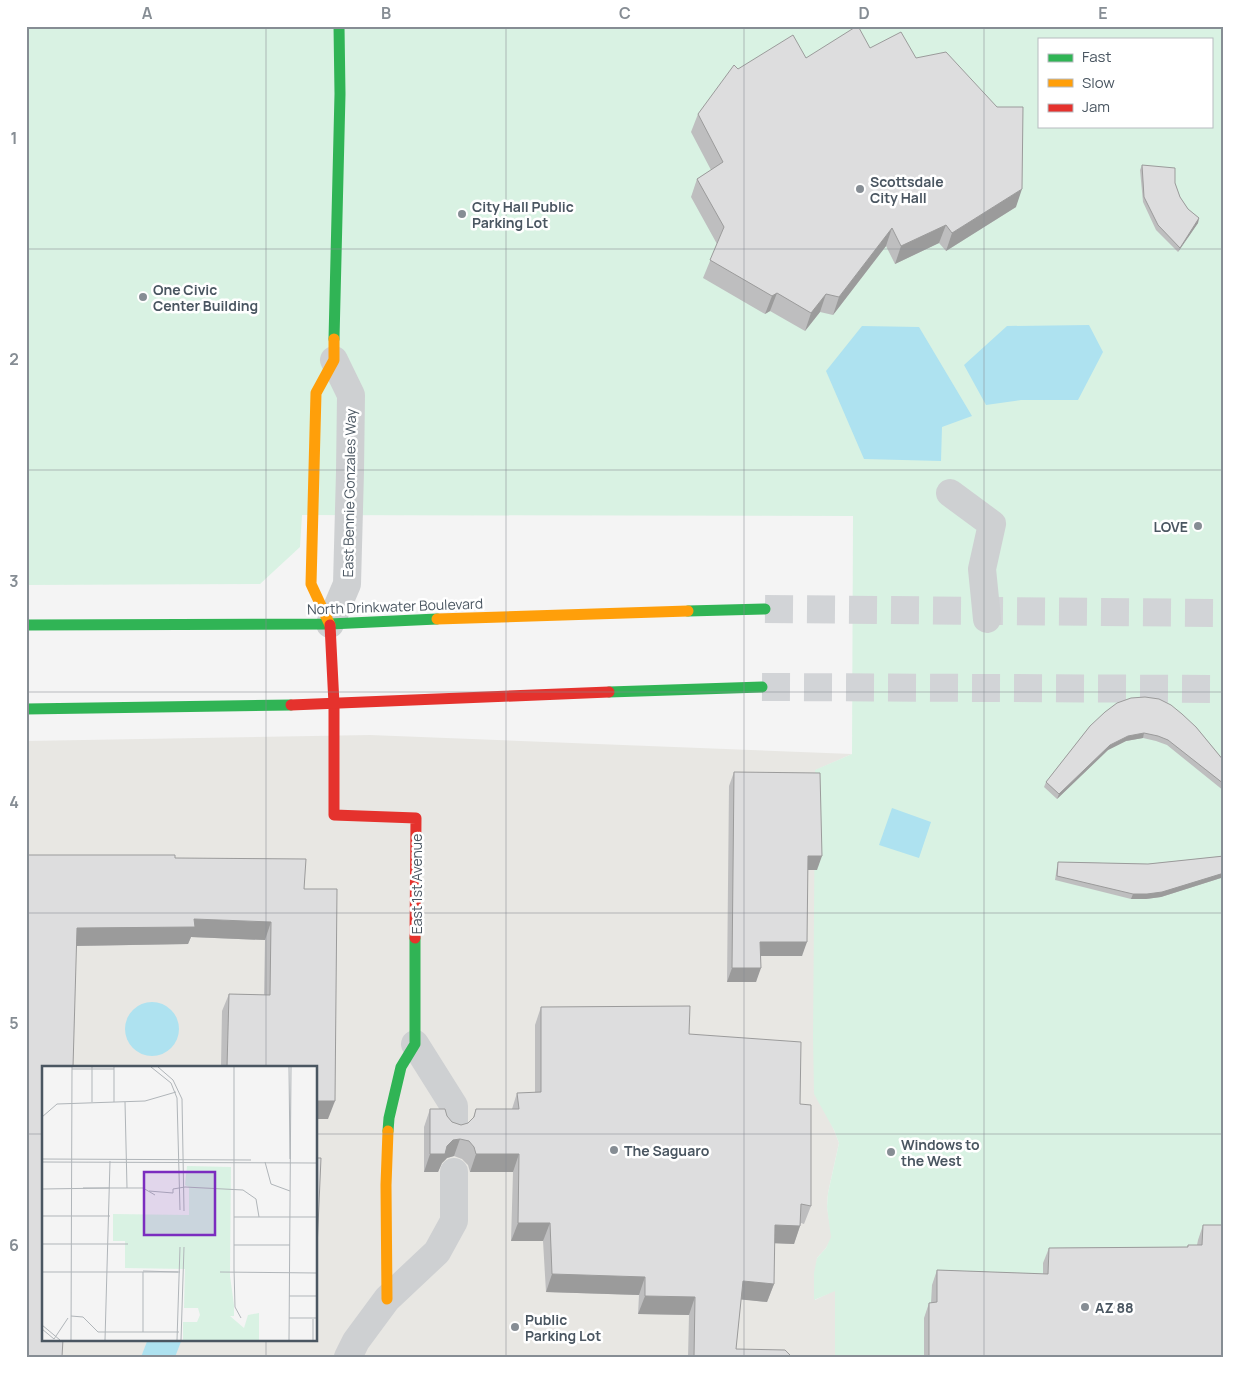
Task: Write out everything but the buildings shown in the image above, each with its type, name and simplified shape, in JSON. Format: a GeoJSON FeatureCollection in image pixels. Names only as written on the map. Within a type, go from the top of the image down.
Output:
{"type":"FeatureCollection","features":[{"type":"Feature","properties":{"kind":"main road","name":"East Bennie Gonzales Way"},"geometry":{"type":"LineString","coordinates":[[330,624],[311,584],[316,393],[334,360],[340,94],[339,26]]}},
{"type":"Feature","properties":{"kind":"main road","name":"North Drinkwater Boulevard"},"geometry":{"type":"LineString","coordinates":[[26,625],[330,624],[517,616],[765,609]]}},
{"type":"Feature","properties":{"kind":"main road","name":"East 1st Avenue"},"geometry":{"type":"LineString","coordinates":[[330,624],[334,704],[334,815],[416,818],[415,1044]]}},
{"type":"Feature","properties":{"kind":"main road"},"geometry":{"type":"LineString","coordinates":[[26,708],[162,708],[334,704],[472,697],[762,687]]}},
{"type":"Feature","properties":{"kind":"main road"},"geometry":{"type":"LineString","coordinates":[[387,1299],[386,1185],[389,1118],[401,1067],[415,1044]]}},
{"type":"Feature","properties":{"kind":"street","name":"East Bennie Gonzales Way"},"geometry":{"type":"LineString","coordinates":[[330,624],[348,584],[351,395],[334,360]]}},
{"type":"Feature","properties":{"kind":"street"},"geometry":{"type":"LineString","coordinates":[[950,493],[992,524],[982,569],[987,619]]}},
{"type":"Feature","properties":{"kind":"street"},"geometry":{"type":"LineString","coordinates":[[415,1044],[454,1106],[454,1127]]}},
{"type":"Feature","properties":{"kind":"street"},"geometry":{"type":"LineString","coordinates":[[348,1357],[356,1341],[387,1299],[437,1252],[454,1221],[454,1172]]}},
{"type":"Feature","properties":{"kind":"shaded area"},"geometry":{"type":"Polygon","coordinates":[[[370,735],[852,754],[816,770],[827,1115],[839,1143],[828,1193],[827,1207],[832,1237],[826,1248],[817,1258],[815,1300],[835,1290],[835,1357],[26,1357],[26,741],[370,735]]]}},
{"type":"Feature","properties":{"kind":"green space"},"geometry":{"type":"Polygon","coordinates":[[[26,26],[1224,26],[1224,1357],[835,1357],[835,1291],[814,1300],[814,1273],[817,1258],[826,1248],[831,1237],[827,1207],[828,1193],[839,1143],[814,1094],[815,770],[852,754],[853,516],[302,515],[300,547],[260,584],[26,585],[26,26]]]}},
{"type":"Feature","properties":{"kind":"water"},"geometry":{"type":"Polygon","coordinates":[[[1089,325],[1103,352],[1078,400],[1021,400],[986,405],[964,365],[1007,326],[1089,325]]]}},
{"type":"Feature","properties":{"kind":"water"},"geometry":{"type":"Polygon","coordinates":[[[862,326],[919,327],[972,416],[942,427],[941,461],[864,459],[826,371],[862,326]]]}},
{"type":"Feature","properties":{"kind":"water"},"geometry":{"type":"Polygon","coordinates":[[[892,808],[931,822],[919,858],[879,845],[892,808]]]}},
{"type":"Feature","properties":{"kind":"water"},"geometry":{"type":"Polygon","coordinates":[[[152,1002],[162,1004],[171,1010],[177,1019],[179,1029],[177,1039],[171,1048],[162,1054],[152,1056],[142,1054],[133,1048],[127,1039],[125,1029],[127,1019],[133,1010],[142,1004],[152,1002]]]}},
{"type":"Feature","properties":{"kind":"water"},"geometry":{"type":"Polygon","coordinates":[[[148,1340],[182,1340],[175,1357],[141,1357],[148,1340]]]}},
{"type":"Feature","properties":{"kind":"tunnel"},"geometry":{"type":"LineString","coordinates":[[765,609],[1224,613]]}},
{"type":"Feature","properties":{"kind":"tunnel"},"geometry":{"type":"LineString","coordinates":[[762,687],[1224,689]]}},
{"type":"Feature","properties":{"kind":"traffic: fast"},"geometry":{"type":"LineString","coordinates":[[334,339],[340,94],[339,26]]}},
{"type":"Feature","properties":{"kind":"traffic: fast"},"geometry":{"type":"LineString","coordinates":[[688,611],[765,609]]}},
{"type":"Feature","properties":{"kind":"traffic: fast"},"geometry":{"type":"LineString","coordinates":[[26,625],[330,624],[437,619]]}},
{"type":"Feature","properties":{"kind":"traffic: fast"},"geometry":{"type":"LineString","coordinates":[[609,692],[762,687]]}},
{"type":"Feature","properties":{"kind":"traffic: fast"},"geometry":{"type":"LineString","coordinates":[[26,709],[291,705]]}},
{"type":"Feature","properties":{"kind":"traffic: fast"},"geometry":{"type":"LineString","coordinates":[[388,1131],[389,1118],[401,1067],[415,1044],[415,938]]}},
{"type":"Feature","properties":{"kind":"traffic: slow"},"geometry":{"type":"LineString","coordinates":[[330,625],[311,584],[316,393],[334,360],[334,339]]}},
{"type":"Feature","properties":{"kind":"traffic: slow"},"geometry":{"type":"LineString","coordinates":[[437,619],[688,611]]}},
{"type":"Feature","properties":{"kind":"traffic: slow"},"geometry":{"type":"LineString","coordinates":[[387,1299],[386,1185],[388,1131]]}},
{"type":"Feature","properties":{"kind":"traffic: jam"},"geometry":{"type":"LineString","coordinates":[[330,625],[334,704],[334,815],[416,818],[415,938]]}},
{"type":"Feature","properties":{"kind":"traffic: jam"},"geometry":{"type":"LineString","coordinates":[[291,705],[609,692]]}},
{"type":"Feature","properties":{"kind":"place","name":"Scottsdale City Hall"},"geometry":{"type":"Point","coordinates":[860,189]}},
{"type":"Feature","properties":{"kind":"place","name":"City Hall Public Parking Lot"},"geometry":{"type":"Point","coordinates":[462,214]}},
{"type":"Feature","properties":{"kind":"place","name":"One Civic Center Building"},"geometry":{"type":"Point","coordinates":[143,297]}},
{"type":"Feature","properties":{"kind":"place","name":"LOVE"},"geometry":{"type":"Point","coordinates":[1198,526]}},
{"type":"Feature","properties":{"kind":"place","name":"The Saguaro"},"geometry":{"type":"Point","coordinates":[614,1150]}},
{"type":"Feature","properties":{"kind":"place","name":"Windows to the West"},"geometry":{"type":"Point","coordinates":[891,1152]}},
{"type":"Feature","properties":{"kind":"place","name":"AZ 88"},"geometry":{"type":"Point","coordinates":[1085,1307]}},
{"type":"Feature","properties":{"kind":"place","name":"Public Parking Lot"},"geometry":{"type":"Point","coordinates":[515,1327]}}]}
